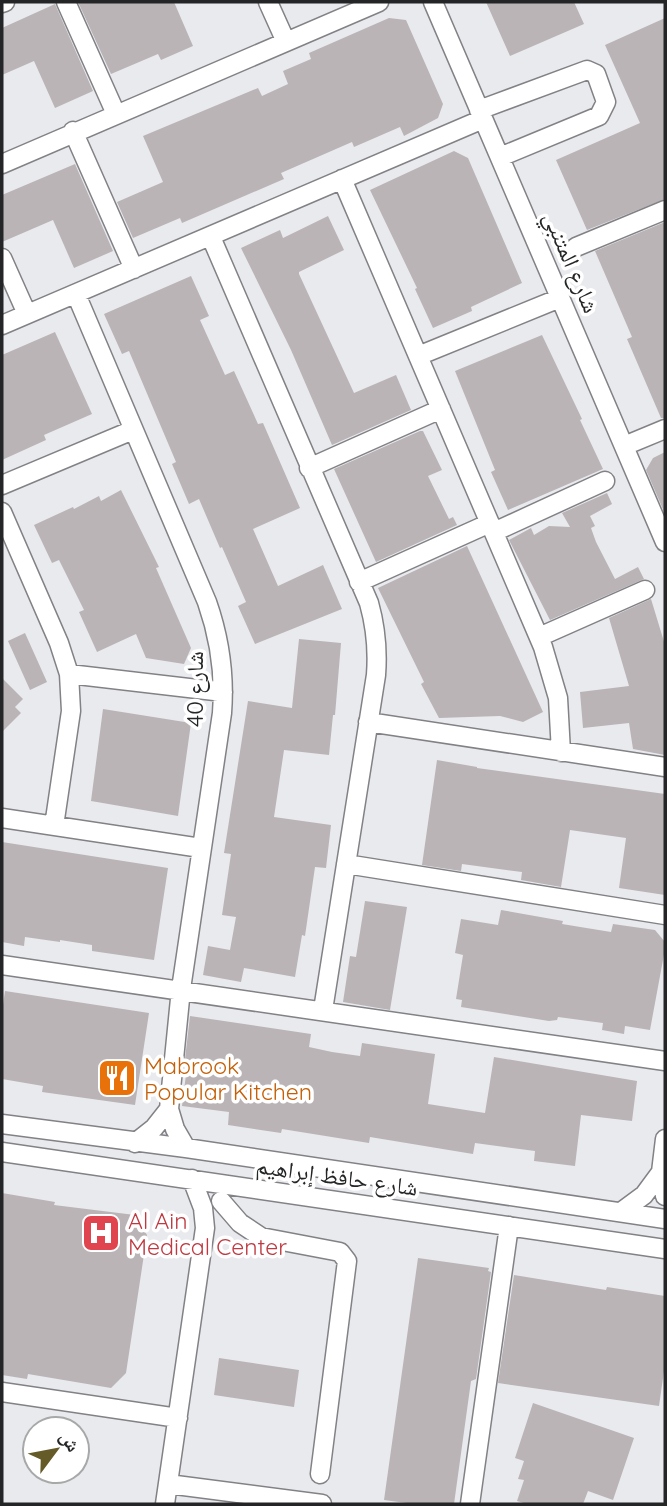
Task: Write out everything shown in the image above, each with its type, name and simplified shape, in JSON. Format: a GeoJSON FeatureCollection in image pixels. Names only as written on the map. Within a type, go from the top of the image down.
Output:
{"type":"FeatureCollection","features":[{"type":"Feature","properties":{"kind":"street"},"geometry":{"type":"LineString","coordinates":[[66,2],[116,114]]}},
{"type":"Feature","properties":{"kind":"street"},"geometry":{"type":"LineString","coordinates":[[268,2],[286,42]]}},
{"type":"Feature","properties":{"kind":"street"},"geometry":{"type":"LineString","coordinates":[[2,164],[73,131],[379,2]]}},
{"type":"Feature","properties":{"kind":"street","name":"شارع المتنبي"},"geometry":{"type":"LineString","coordinates":[[433,2],[665,542]]}},
{"type":"Feature","properties":{"kind":"street"},"geometry":{"type":"LineString","coordinates":[[2,325],[211,237],[481,114],[587,70],[596,74],[606,102],[599,116],[500,157]]}},
{"type":"Feature","properties":{"kind":"street"},"geometry":{"type":"LineString","coordinates":[[73,131],[134,269]]}},
{"type":"Feature","properties":{"kind":"street"},"geometry":{"type":"LineString","coordinates":[[342,178],[539,637],[558,698],[561,752]]}},
{"type":"Feature","properties":{"kind":"street"},"geometry":{"type":"LineString","coordinates":[[576,247],[665,210]]}},
{"type":"Feature","properties":{"kind":"street"},"geometry":{"type":"LineString","coordinates":[[211,237],[376,627],[378,651],[323,1010]]}},
{"type":"Feature","properties":{"kind":"street"},"geometry":{"type":"LineString","coordinates":[[2,258],[27,314]]}},
{"type":"Feature","properties":{"kind":"street","name":"شارع 40"},"geometry":{"type":"LineString","coordinates":[[76,294],[213,620],[221,656],[223,692],[181,989],[169,1109],[175,1129],[186,1148]]}},
{"type":"Feature","properties":{"kind":"street"},"geometry":{"type":"LineString","coordinates":[[418,356],[560,298]]}},
{"type":"Feature","properties":{"kind":"street"},"geometry":{"type":"LineString","coordinates":[[309,468],[441,409]]}},
{"type":"Feature","properties":{"kind":"street"},"geometry":{"type":"LineString","coordinates":[[624,446],[665,429]]}},
{"type":"Feature","properties":{"kind":"street"},"geometry":{"type":"LineString","coordinates":[[2,485],[133,430]]}},
{"type":"Feature","properties":{"kind":"street"},"geometry":{"type":"LineString","coordinates":[[359,582],[606,481]]}},
{"type":"Feature","properties":{"kind":"street"},"geometry":{"type":"LineString","coordinates":[[2,512],[59,643],[69,674],[71,711],[54,826]]}},
{"type":"Feature","properties":{"kind":"street"},"geometry":{"type":"LineString","coordinates":[[539,637],[645,590]]}},
{"type":"Feature","properties":{"kind":"street"},"geometry":{"type":"LineString","coordinates":[[69,674],[223,692]]}},
{"type":"Feature","properties":{"kind":"street"},"geometry":{"type":"LineString","coordinates":[[368,722],[665,767]]}},
{"type":"Feature","properties":{"kind":"street"},"geometry":{"type":"LineString","coordinates":[[2,818],[201,848]]}},
{"type":"Feature","properties":{"kind":"street"},"geometry":{"type":"LineString","coordinates":[[346,864],[665,915]]}},
{"type":"Feature","properties":{"kind":"street"},"geometry":{"type":"LineString","coordinates":[[2,965],[665,1060]]}},
{"type":"Feature","properties":{"kind":"street"},"geometry":{"type":"LineString","coordinates":[[135,1143],[154,1128],[169,1109]]}},
{"type":"Feature","properties":{"kind":"street","name":"شارع حافظ إبراهيم"},"geometry":{"type":"LineString","coordinates":[[2,1124],[186,1148],[665,1219]]}},
{"type":"Feature","properties":{"kind":"street"},"geometry":{"type":"LineString","coordinates":[[665,1139],[661,1172],[665,1196]]}},
{"type":"Feature","properties":{"kind":"street","name":"شارع حافظ إبراهيم"},"geometry":{"type":"LineString","coordinates":[[2,1152],[665,1249]]}},
{"type":"Feature","properties":{"kind":"street"},"geometry":{"type":"LineString","coordinates":[[621,1212],[644,1195],[661,1172]]}},
{"type":"Feature","properties":{"kind":"street"},"geometry":{"type":"LineString","coordinates":[[165,1504],[205,1228],[203,1208],[192,1179]]}},
{"type":"Feature","properties":{"kind":"street"},"geometry":{"type":"LineString","coordinates":[[205,1228],[221,1201],[245,1187]]}},
{"type":"Feature","properties":{"kind":"street"},"geometry":{"type":"LineString","coordinates":[[221,1201],[240,1223],[261,1237],[340,1252],[347,1261],[320,1474]]}},
{"type":"Feature","properties":{"kind":"street"},"geometry":{"type":"LineString","coordinates":[[470,1504],[509,1226]]}},
{"type":"Feature","properties":{"kind":"street"},"geometry":{"type":"LineString","coordinates":[[2,1392],[178,1418]]}},
{"type":"Feature","properties":{"kind":"street"},"geometry":{"type":"LineString","coordinates":[[168,1484],[317,1504]]}},
{"type":"Feature","properties":{"kind":"building"},"geometry":{"type":"Polygon","coordinates":[[[78,2],[174,2],[193,46],[161,60],[158,54],[111,74],[78,2]]]}},
{"type":"Feature","properties":{"kind":"building"},"geometry":{"type":"Polygon","coordinates":[[[486,2],[574,2],[584,24],[510,56],[486,2]]]}},
{"type":"Feature","properties":{"kind":"building"},"geometry":{"type":"Polygon","coordinates":[[[55,4],[93,91],[55,108],[34,61],[2,75],[2,28],[55,4]]]}},
{"type":"Feature","properties":{"kind":"building"},"geometry":{"type":"Polygon","coordinates":[[[389,18],[406,20],[443,104],[438,118],[404,136],[400,127],[354,147],[352,142],[281,173],[284,179],[182,223],[180,218],[133,238],[117,202],[163,182],[143,136],[258,88],[262,96],[288,84],[283,71],[311,59],[309,53],[389,18]]]}},
{"type":"Feature","properties":{"kind":"building"},"geometry":{"type":"Polygon","coordinates":[[[665,18],[665,199],[587,230],[556,160],[640,123],[605,45],[665,18]]]}},
{"type":"Feature","properties":{"kind":"building"},"geometry":{"type":"Polygon","coordinates":[[[454,151],[468,158],[522,283],[471,307],[472,311],[433,328],[370,190],[454,151]]]}},
{"type":"Feature","properties":{"kind":"building"},"geometry":{"type":"Polygon","coordinates":[[[75,164],[113,251],[74,268],[53,220],[2,242],[2,195],[75,164]]]}},
{"type":"Feature","properties":{"kind":"building"},"geometry":{"type":"Polygon","coordinates":[[[328,216],[344,250],[299,274],[354,393],[396,375],[411,410],[332,445],[291,350],[241,248],[280,230],[283,238],[328,216]]]}},
{"type":"Feature","properties":{"kind":"building"},"geometry":{"type":"Polygon","coordinates":[[[665,222],[665,418],[661,418],[627,339],[632,337],[595,251],[665,222]]]}},
{"type":"Feature","properties":{"kind":"building"},"geometry":{"type":"Polygon","coordinates":[[[191,276],[209,316],[200,320],[225,375],[234,371],[258,424],[263,423],[300,508],[253,529],[278,586],[323,565],[342,609],[255,644],[238,606],[246,602],[222,547],[220,548],[199,499],[189,504],[172,464],[176,462],[129,351],[122,354],[104,314],[191,276]]]}},
{"type":"Feature","properties":{"kind":"building"},"geometry":{"type":"Polygon","coordinates":[[[55,332],[92,414],[44,435],[46,440],[2,460],[2,355],[55,332]]]}},
{"type":"Feature","properties":{"kind":"building"},"geometry":{"type":"Polygon","coordinates":[[[542,335],[603,469],[508,510],[491,472],[495,470],[455,371],[542,335]]]}},
{"type":"Feature","properties":{"kind":"building"},"geometry":{"type":"Polygon","coordinates":[[[423,431],[442,470],[428,476],[449,519],[453,517],[457,525],[376,562],[334,469],[423,431]]]}},
{"type":"Feature","properties":{"kind":"building"},"geometry":{"type":"Polygon","coordinates":[[[665,452],[665,514],[646,470],[653,458],[665,452]]]}},
{"type":"Feature","properties":{"kind":"building"},"geometry":{"type":"Polygon","coordinates":[[[121,490],[159,567],[156,568],[191,648],[184,664],[146,658],[136,634],[97,652],[79,612],[84,610],[59,560],[52,563],[34,525],[99,496],[101,501],[121,490]]]}},
{"type":"Feature","properties":{"kind":"building"},"geometry":{"type":"Polygon","coordinates":[[[607,493],[612,504],[590,516],[595,526],[591,528],[596,542],[615,579],[638,567],[644,579],[550,620],[509,540],[531,528],[534,535],[549,526],[570,527],[562,513],[607,493]]]}},
{"type":"Feature","properties":{"kind":"building"},"geometry":{"type":"Polygon","coordinates":[[[467,546],[543,712],[523,722],[500,716],[439,718],[378,588],[467,546]]]}},
{"type":"Feature","properties":{"kind":"building"},"geometry":{"type":"Polygon","coordinates":[[[651,599],[665,645],[665,755],[633,749],[629,723],[583,728],[580,692],[629,686],[609,618],[651,599]]]}},
{"type":"Feature","properties":{"kind":"building"},"geometry":{"type":"Polygon","coordinates":[[[25,633],[47,682],[30,690],[8,641],[25,633]]]}},
{"type":"Feature","properties":{"kind":"building"},"geometry":{"type":"Polygon","coordinates":[[[299,639],[341,643],[329,755],[284,750],[274,817],[331,825],[326,868],[315,867],[305,936],[302,935],[295,977],[244,968],[241,982],[203,975],[208,946],[230,950],[236,917],[222,915],[231,854],[224,853],[248,701],[292,708],[299,639]]]}},
{"type":"Feature","properties":{"kind":"building"},"geometry":{"type":"Polygon","coordinates":[[[2,678],[23,699],[15,707],[21,713],[2,732],[2,678]]]}},
{"type":"Feature","properties":{"kind":"building"},"geometry":{"type":"Polygon","coordinates":[[[103,709],[191,723],[178,816],[91,801],[103,709]]]}},
{"type":"Feature","properties":{"kind":"building"},"geometry":{"type":"Polygon","coordinates":[[[437,760],[665,794],[665,895],[619,888],[626,838],[570,830],[561,887],[521,880],[522,872],[462,864],[461,871],[422,865],[437,760]]]}},
{"type":"Feature","properties":{"kind":"building"},"geometry":{"type":"Polygon","coordinates":[[[2,842],[168,868],[154,960],[92,951],[92,945],[60,940],[25,937],[24,946],[2,942],[2,842]]]}},
{"type":"Feature","properties":{"kind":"building"},"geometry":{"type":"Polygon","coordinates":[[[365,901],[407,907],[390,1010],[343,1002],[350,956],[356,957],[365,901]]]}},
{"type":"Feature","properties":{"kind":"building"},"geometry":{"type":"Polygon","coordinates":[[[501,910],[611,932],[613,924],[655,930],[665,942],[665,949],[650,1030],[625,1026],[624,1034],[602,1030],[603,1023],[558,1017],[557,1020],[549,1021],[461,1007],[462,1000],[456,999],[463,955],[455,953],[461,919],[498,925],[501,910]]]}},
{"type":"Feature","properties":{"kind":"building"},"geometry":{"type":"Polygon","coordinates":[[[5,991],[149,1013],[135,1105],[42,1092],[43,1086],[2,1079],[2,1012],[5,991]]]}},
{"type":"Feature","properties":{"kind":"building"},"geometry":{"type":"Polygon","coordinates":[[[190,1016],[311,1034],[309,1047],[332,1052],[360,1056],[362,1043],[435,1054],[428,1104],[485,1113],[494,1057],[637,1081],[632,1121],[581,1115],[575,1166],[534,1161],[535,1151],[475,1143],[473,1154],[370,1137],[369,1143],[282,1129],[281,1133],[228,1125],[229,1112],[182,1106],[190,1016]]]}},
{"type":"Feature","properties":{"kind":"building"},"geometry":{"type":"Polygon","coordinates":[[[2,1193],[55,1202],[54,1205],[135,1215],[147,1235],[126,1373],[111,1388],[28,1374],[27,1379],[2,1375],[2,1193]]]}},
{"type":"Feature","properties":{"kind":"building"},"geometry":{"type":"Polygon","coordinates":[[[418,1258],[489,1268],[488,1271],[491,1272],[476,1379],[471,1381],[454,1504],[414,1504],[384,1500],[418,1258]]]}},
{"type":"Feature","properties":{"kind":"building"},"geometry":{"type":"Polygon","coordinates":[[[514,1275],[606,1290],[607,1287],[665,1296],[665,1364],[659,1406],[498,1383],[514,1275]]]}},
{"type":"Feature","properties":{"kind":"building"},"geometry":{"type":"Polygon","coordinates":[[[219,1358],[299,1370],[294,1407],[214,1395],[219,1358]]]}},
{"type":"Feature","properties":{"kind":"building"},"geometry":{"type":"Polygon","coordinates":[[[533,1403],[634,1438],[613,1500],[588,1491],[583,1504],[527,1504],[517,1501],[524,1480],[518,1479],[524,1461],[515,1458],[533,1403]]]}},
{"type":"Feature","properties":{"kind":"place","name":"Mabrook Popular Kitchen"},"geometry":{"type":"Point","coordinates":[117,1078]}},
{"type":"Feature","properties":{"kind":"place","name":"Al Ain Medical Center"},"geometry":{"type":"Point","coordinates":[101,1233]}}]}
